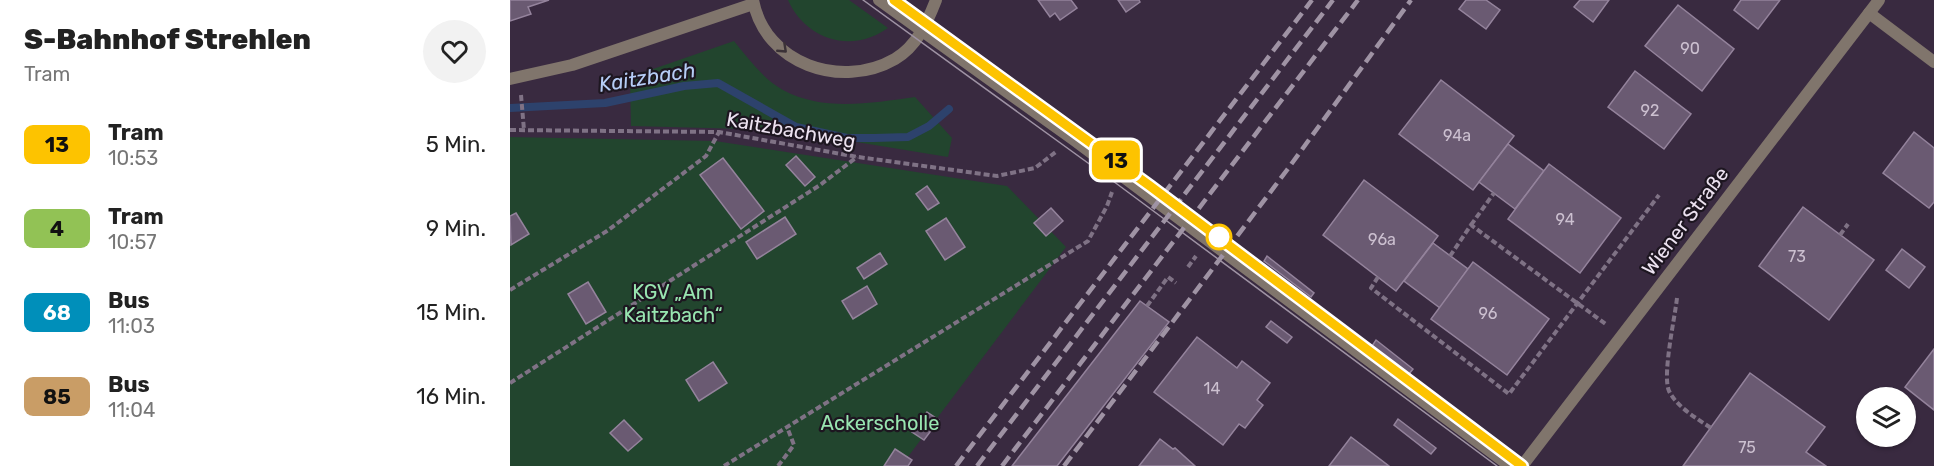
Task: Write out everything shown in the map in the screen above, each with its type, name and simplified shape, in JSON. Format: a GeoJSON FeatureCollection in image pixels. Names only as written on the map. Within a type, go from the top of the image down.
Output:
{"type":"FeatureCollection","features":[{"type":"Feature","properties":{"kind":"street"},"geometry":{"type":"LineString","coordinates":[[879,0],[1087,149],[1510,466]]}},
{"type":"Feature","properties":{"kind":"street"},"geometry":{"type":"LineString","coordinates":[[514,79],[572,65],[753,2],[765,31],[785,53],[811,67],[840,74],[869,70],[896,58],[918,38],[936,0]]}},
{"type":"Feature","properties":{"kind":"street","name":"Wiener Straße"},"geometry":{"type":"LineString","coordinates":[[1522,466],[1879,0]]}},
{"type":"Feature","properties":{"kind":"street"},"geometry":{"type":"LineString","coordinates":[[1869,13],[1934,62]]}},
{"type":"Feature","properties":{"kind":"path"},"geometry":{"type":"LineString","coordinates":[[514,79],[524,130]]}},
{"type":"Feature","properties":{"kind":"path","name":"Kaitzbachweg"},"geometry":{"type":"LineString","coordinates":[[510,130],[719,132],[858,156],[997,176],[1035,168],[1058,150]]}},
{"type":"Feature","properties":{"kind":"path"},"geometry":{"type":"LineString","coordinates":[[510,290],[616,224],[706,156],[719,132]]}},
{"type":"Feature","properties":{"kind":"path"},"geometry":{"type":"LineString","coordinates":[[510,383],[820,185],[858,156]]}},
{"type":"Feature","properties":{"kind":"path"},"geometry":{"type":"LineString","coordinates":[[724,466],[1088,241],[1107,206],[1113,189]]}},
{"type":"Feature","properties":{"kind":"path"},"geometry":{"type":"LineString","coordinates":[[1450,256],[1494,193]]}},
{"type":"Feature","properties":{"kind":"path"},"geometry":{"type":"LineString","coordinates":[[1378,278],[1371,288],[1509,394],[1659,195]]}},
{"type":"Feature","properties":{"kind":"path"},"geometry":{"type":"LineString","coordinates":[[1840,235],[1848,224]]}},
{"type":"Feature","properties":{"kind":"path"},"geometry":{"type":"LineString","coordinates":[[1471,225],[1622,336]]}},
{"type":"Feature","properties":{"kind":"path"},"geometry":{"type":"LineString","coordinates":[[1147,306],[1168,277],[1176,283]]}},
{"type":"Feature","properties":{"kind":"path"},"geometry":{"type":"LineString","coordinates":[[1678,294],[1668,366],[1669,390],[1686,411],[1711,428]]}},
{"type":"Feature","properties":{"kind":"path"},"geometry":{"type":"LineString","coordinates":[[778,466],[794,445],[787,427]]}},
{"type":"Feature","properties":{"kind":"green space"},"geometry":{"type":"Polygon","coordinates":[[[788,0],[849,0],[888,28],[873,36],[858,40],[833,39],[811,29],[794,11],[788,0]]]}},
{"type":"Feature","properties":{"kind":"green space"},"geometry":{"type":"Polygon","coordinates":[[[734,41],[769,80],[799,97],[848,104],[915,97],[952,138],[948,157],[783,130],[631,126],[630,77],[734,41]]]}},
{"type":"Feature","properties":{"kind":"green space","name":"KGV „Am Kaitzbach“"},"geometry":{"type":"Polygon","coordinates":[[[510,137],[715,141],[1007,186],[1066,247],[901,466],[510,466],[510,137]]]}},
{"type":"Feature","properties":{"kind":"building"},"geometry":{"type":"Polygon","coordinates":[[[510,0],[549,0],[528,7],[531,14],[510,21],[510,0]]]}},
{"type":"Feature","properties":{"kind":"building"},"geometry":{"type":"Polygon","coordinates":[[[1038,0],[1071,0],[1077,8],[1060,20],[1055,13],[1050,17],[1038,0]]]}},
{"type":"Feature","properties":{"kind":"building"},"geometry":{"type":"Polygon","coordinates":[[[1118,0],[1139,0],[1140,2],[1126,12],[1118,0]]]}},
{"type":"Feature","properties":{"kind":"building"},"geometry":{"type":"Polygon","coordinates":[[[1466,0],[1486,0],[1500,10],[1486,29],[1459,9],[1466,0]]]}},
{"type":"Feature","properties":{"kind":"building"},"geometry":{"type":"Polygon","coordinates":[[[1580,0],[1609,0],[1593,22],[1574,7],[1580,0]]]}},
{"type":"Feature","properties":{"kind":"building"},"geometry":{"type":"Polygon","coordinates":[[[1741,0],[1780,0],[1758,29],[1734,10],[1741,0]]]}},
{"type":"Feature","properties":{"kind":"building"},"geometry":{"type":"Polygon","coordinates":[[[1678,5],[1734,49],[1702,91],[1645,46],[1678,5]]]}},
{"type":"Feature","properties":{"kind":"building"},"geometry":{"type":"Polygon","coordinates":[[[1635,71],[1691,114],[1664,149],[1608,107],[1635,71]]]}},
{"type":"Feature","properties":{"kind":"building"},"geometry":{"type":"Polygon","coordinates":[[[1441,80],[1514,136],[1473,190],[1399,134],[1441,80]]]}},
{"type":"Feature","properties":{"kind":"building"},"geometry":{"type":"Polygon","coordinates":[[[1914,132],[1934,148],[1934,202],[1929,208],[1883,173],[1914,132]]]}},
{"type":"Feature","properties":{"kind":"building"},"geometry":{"type":"Polygon","coordinates":[[[1508,144],[1544,171],[1515,209],[1479,182],[1508,144]]]}},
{"type":"Feature","properties":{"kind":"building"},"geometry":{"type":"Polygon","coordinates":[[[796,156],[815,177],[805,186],[786,165],[796,156]]]}},
{"type":"Feature","properties":{"kind":"building"},"geometry":{"type":"Polygon","coordinates":[[[723,158],[764,211],[741,229],[700,175],[723,158]]]}},
{"type":"Feature","properties":{"kind":"building"},"geometry":{"type":"Polygon","coordinates":[[[1549,164],[1621,218],[1580,273],[1508,219],[1549,164]]]}},
{"type":"Feature","properties":{"kind":"building"},"geometry":{"type":"Polygon","coordinates":[[[1364,180],[1438,236],[1396,291],[1323,235],[1364,180]]]}},
{"type":"Feature","properties":{"kind":"building"},"geometry":{"type":"Polygon","coordinates":[[[927,186],[939,203],[928,210],[916,194],[927,186]]]}},
{"type":"Feature","properties":{"kind":"building"},"geometry":{"type":"Polygon","coordinates":[[[1803,207],[1874,260],[1829,320],[1759,266],[1803,207]]]}},
{"type":"Feature","properties":{"kind":"building"},"geometry":{"type":"Polygon","coordinates":[[[1051,208],[1063,221],[1046,236],[1034,223],[1051,208]]]}},
{"type":"Feature","properties":{"kind":"building"},"geometry":{"type":"Polygon","coordinates":[[[516,213],[529,234],[511,245],[510,216],[516,213]]]}},
{"type":"Feature","properties":{"kind":"building"},"geometry":{"type":"Polygon","coordinates":[[[785,217],[796,234],[757,259],[746,242],[785,217]]]}},
{"type":"Feature","properties":{"kind":"building"},"geometry":{"type":"Polygon","coordinates":[[[946,218],[965,247],[945,260],[926,231],[946,218]]]}},
{"type":"Feature","properties":{"kind":"building"},"geometry":{"type":"Polygon","coordinates":[[[1433,243],[1468,269],[1440,308],[1404,281],[1433,243]]]}},
{"type":"Feature","properties":{"kind":"building"},"geometry":{"type":"Polygon","coordinates":[[[1902,249],[1925,267],[1909,288],[1886,270],[1902,249]]]}},
{"type":"Feature","properties":{"kind":"building"},"geometry":{"type":"Polygon","coordinates":[[[880,253],[887,264],[864,279],[857,268],[880,253]]]}},
{"type":"Feature","properties":{"kind":"building"},"geometry":{"type":"Polygon","coordinates":[[[1267,256],[1314,293],[1311,297],[1264,261],[1267,256]]]}},
{"type":"Feature","properties":{"kind":"building"},"geometry":{"type":"Polygon","coordinates":[[[1473,262],[1549,319],[1507,375],[1431,319],[1473,262]]]}},
{"type":"Feature","properties":{"kind":"building"},"geometry":{"type":"Polygon","coordinates":[[[588,282],[606,312],[586,324],[568,294],[588,282]]]}},
{"type":"Feature","properties":{"kind":"building"},"geometry":{"type":"Polygon","coordinates":[[[867,286],[877,304],[853,319],[842,301],[867,286]]]}},
{"type":"Feature","properties":{"kind":"building"},"geometry":{"type":"Polygon","coordinates":[[[1140,301],[1169,322],[1057,466],[1012,466],[1140,301]]]}},
{"type":"Feature","properties":{"kind":"building"},"geometry":{"type":"Polygon","coordinates":[[[1271,321],[1292,337],[1287,343],[1266,327],[1271,321]]]}},
{"type":"Feature","properties":{"kind":"building"},"geometry":{"type":"Polygon","coordinates":[[[1197,337],[1237,368],[1242,361],[1270,383],[1257,400],[1263,405],[1245,428],[1239,424],[1223,445],[1154,392],[1197,337]]]}},
{"type":"Feature","properties":{"kind":"building"},"geometry":{"type":"Polygon","coordinates":[[[1376,340],[1413,369],[1409,374],[1372,346],[1376,340]]]}},
{"type":"Feature","properties":{"kind":"building"},"geometry":{"type":"Polygon","coordinates":[[[1934,349],[1934,410],[1916,396],[1916,387],[1905,387],[1934,349]]]}},
{"type":"Feature","properties":{"kind":"building"},"geometry":{"type":"Polygon","coordinates":[[[713,362],[727,383],[699,401],[686,380],[713,362]]]}},
{"type":"Feature","properties":{"kind":"building"},"geometry":{"type":"Polygon","coordinates":[[[1750,373],[1825,427],[1806,452],[1826,466],[1683,466],[1750,373]]]}},
{"type":"Feature","properties":{"kind":"building"},"geometry":{"type":"Polygon","coordinates":[[[927,412],[939,420],[924,440],[912,432],[927,412]]]}},
{"type":"Feature","properties":{"kind":"building"},"geometry":{"type":"Polygon","coordinates":[[[1398,419],[1436,448],[1431,454],[1394,425],[1398,419]]]}},
{"type":"Feature","properties":{"kind":"building"},"geometry":{"type":"Polygon","coordinates":[[[624,420],[642,439],[628,451],[610,433],[624,420]]]}},
{"type":"Feature","properties":{"kind":"building"},"geometry":{"type":"Polygon","coordinates":[[[1351,437],[1389,466],[1329,466],[1351,437]]]}},
{"type":"Feature","properties":{"kind":"building"},"geometry":{"type":"Polygon","coordinates":[[[1160,439],[1173,449],[1175,448],[1195,466],[1139,466],[1160,439]]]}},
{"type":"Feature","properties":{"kind":"building"},"geometry":{"type":"Polygon","coordinates":[[[895,449],[912,460],[908,466],[884,466],[895,449]]]}},
{"type":"Feature","properties":{"kind":"waterway","name":"Kaitzbach"},"geometry":{"type":"LineString","coordinates":[[510,108],[605,103],[684,86],[718,83],[796,127],[847,138],[908,137],[929,126],[949,109]]}},
{"type":"Feature","properties":{"kind":"tram line"},"geometry":{"type":"LineString","coordinates":[[863,0],[1117,184],[1497,466]]}},
{"type":"Feature","properties":{"kind":"tram line"},"geometry":{"type":"LineString","coordinates":[[894,0],[1150,186],[1522,466]]}},
{"type":"Feature","properties":{"kind":"tram line","name":"13"},"geometry":{"type":"LineString","coordinates":[[894,0],[1078,132],[1522,466]]}},
{"type":"Feature","properties":{"kind":"railway"},"geometry":{"type":"LineString","coordinates":[[956,466],[1312,0]]}},
{"type":"Feature","properties":{"kind":"railway"},"geometry":{"type":"LineString","coordinates":[[977,466],[1333,0]]}},
{"type":"Feature","properties":{"kind":"railway"},"geometry":{"type":"LineString","coordinates":[[1002,466],[1358,0]]}},
{"type":"Feature","properties":{"kind":"railway"},"geometry":{"type":"LineString","coordinates":[[1064,466],[1287,170],[1411,0]]}},
{"type":"Feature","properties":{"kind":"park label","name":"Ackerscholle"},"geometry":{"type":"Point","coordinates":[880,423]}}]}
